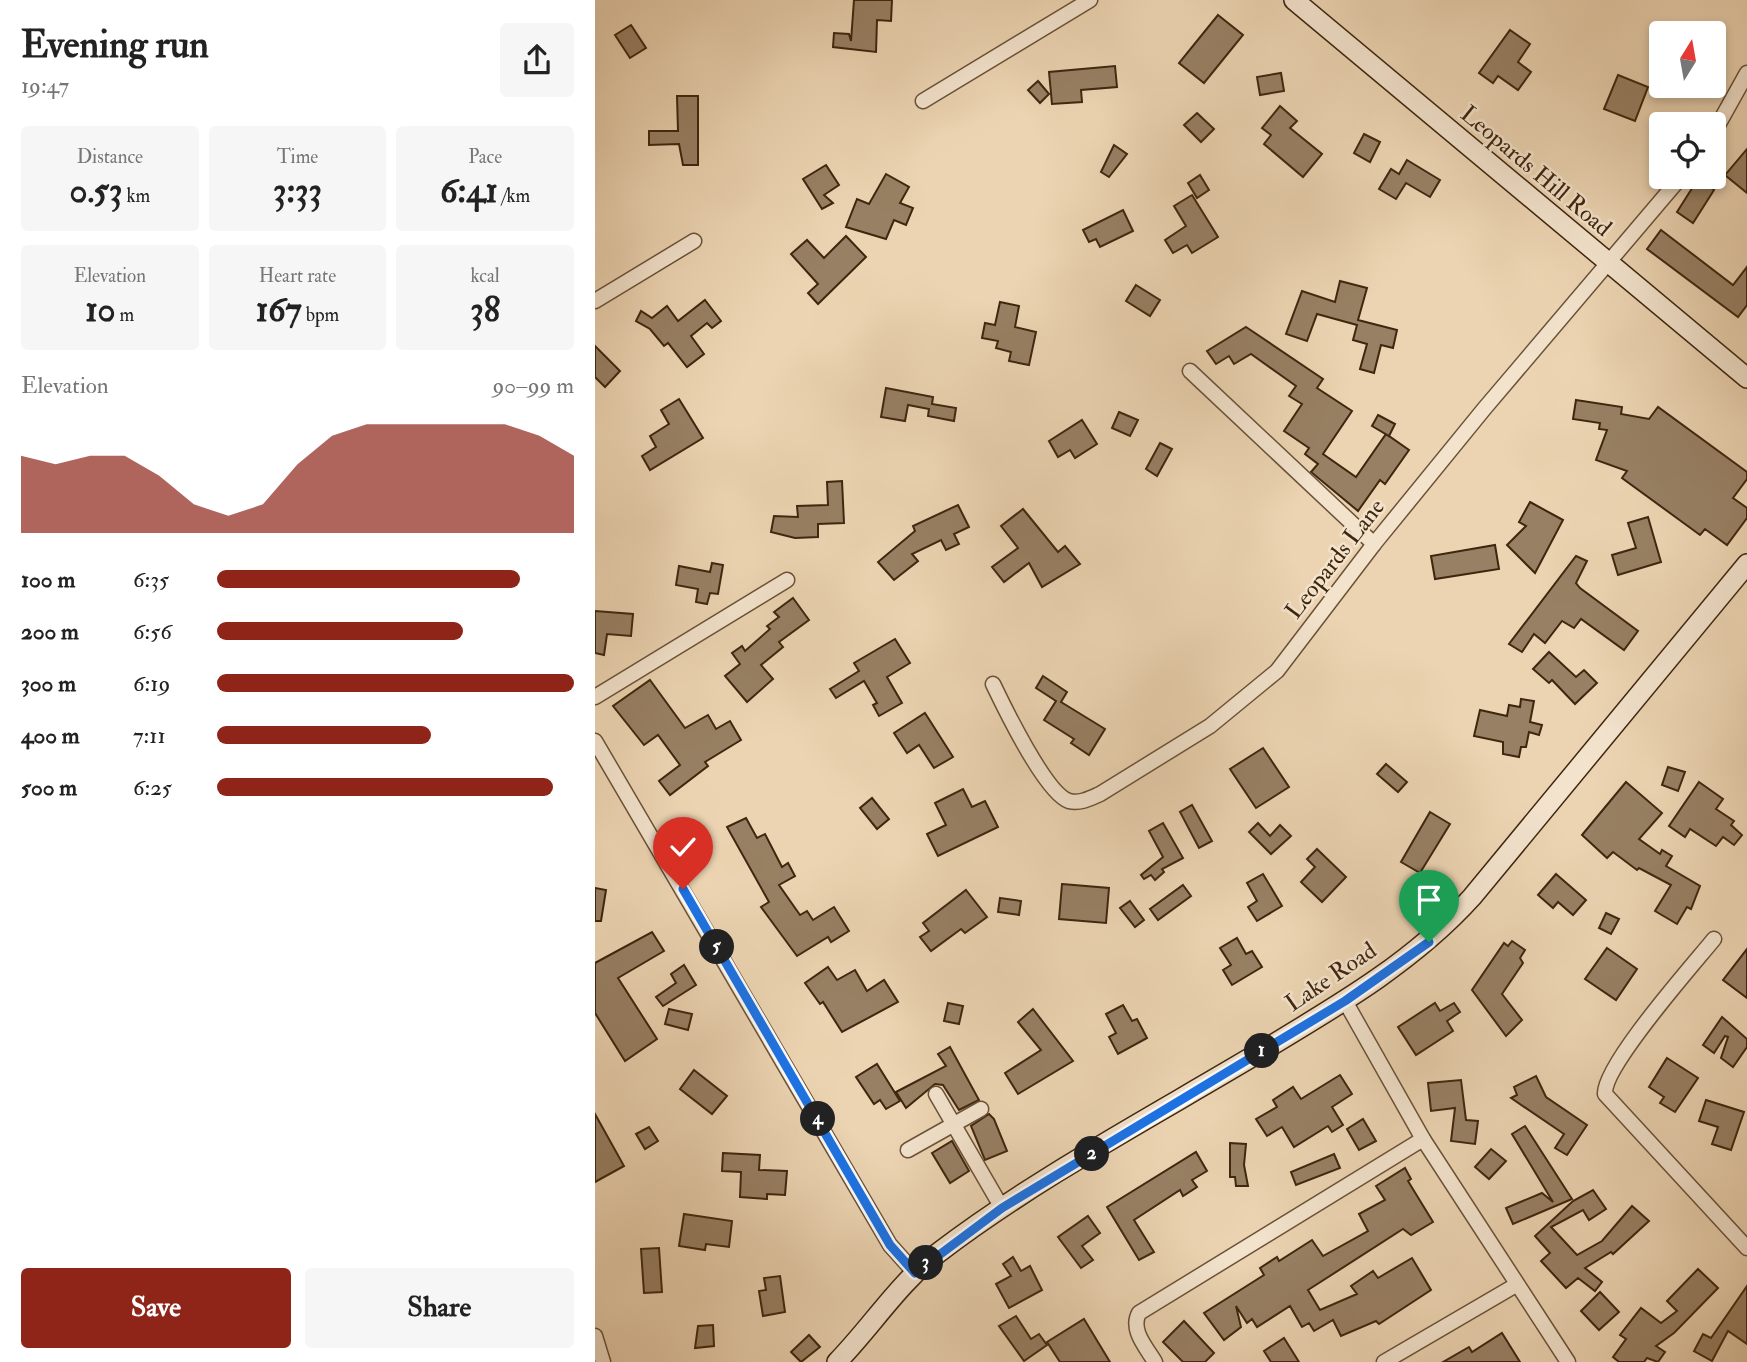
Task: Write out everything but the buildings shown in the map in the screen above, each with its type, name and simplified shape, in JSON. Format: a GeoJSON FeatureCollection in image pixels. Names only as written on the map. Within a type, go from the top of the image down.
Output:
{"type":"FeatureCollection","features":[{"type":"Feature","properties":{"kind":"main road","name":"Leopards Hill Road"},"geometry":{"type":"LineString","coordinates":[[1294,0],[1747,378]]}},
{"type":"Feature","properties":{"kind":"main road","name":"Lake Road"},"geometry":{"type":"LineString","coordinates":[[837,1362],[915,1273],[1002,1208],[1345,1001],[1429,942],[1464,907],[1747,564]]}},
{"type":"Feature","properties":{"kind":"street"},"geometry":{"type":"LineString","coordinates":[[923,102],[1090,0]]}},
{"type":"Feature","properties":{"kind":"street"},"geometry":{"type":"LineString","coordinates":[[1725,112],[1747,73]]}},
{"type":"Feature","properties":{"kind":"street","name":"Leopards Lane"},"geometry":{"type":"LineString","coordinates":[[993,684],[1013,727],[1057,793],[1070,801],[1083,801],[1100,794],[1199,733],[1247,698],[1277,671],[1374,544],[1671,189]]}},
{"type":"Feature","properties":{"kind":"street"},"geometry":{"type":"LineString","coordinates":[[595,301],[694,241]]}},
{"type":"Feature","properties":{"kind":"street"},"geometry":{"type":"LineString","coordinates":[[1190,371],[1374,544]]}},
{"type":"Feature","properties":{"kind":"street"},"geometry":{"type":"LineString","coordinates":[[595,697],[787,580]]}},
{"type":"Feature","properties":{"kind":"street"},"geometry":{"type":"LineString","coordinates":[[595,741],[890,1245],[915,1273]]}},
{"type":"Feature","properties":{"kind":"street"},"geometry":{"type":"LineString","coordinates":[[1714,939],[1653,1013],[1610,1074],[1605,1094],[1747,1248]]}},
{"type":"Feature","properties":{"kind":"street"},"geometry":{"type":"LineString","coordinates":[[1345,1001],[1423,1139],[1568,1362]]}},
{"type":"Feature","properties":{"kind":"street"},"geometry":{"type":"LineString","coordinates":[[936,1094],[1002,1208]]}},
{"type":"Feature","properties":{"kind":"street"},"geometry":{"type":"LineString","coordinates":[[908,1150],[981,1109]]}},
{"type":"Feature","properties":{"kind":"street"},"geometry":{"type":"LineString","coordinates":[[1155,1362],[1135,1326],[1139,1313],[1423,1139]]}},
{"type":"Feature","properties":{"kind":"street"},"geometry":{"type":"LineString","coordinates":[[1384,1362],[1516,1285]]}},
{"type":"Feature","properties":{"kind":"street"},"geometry":{"type":"LineString","coordinates":[[595,1336],[603,1362]]}},
{"type":"Feature","properties":{"kind":"route"},"geometry":{"type":"LineString","coordinates":[[683,889],[890,1245],[915,1273],[1002,1208],[1345,1001],[1429,942]]}}]}
